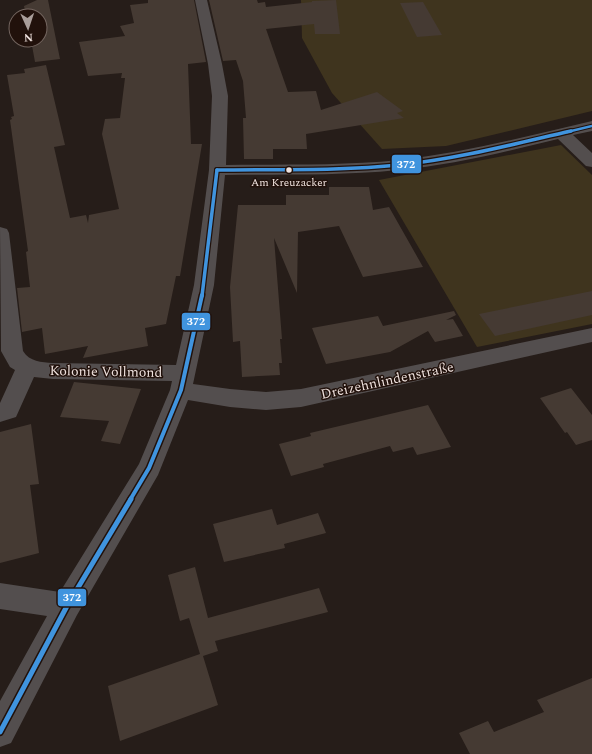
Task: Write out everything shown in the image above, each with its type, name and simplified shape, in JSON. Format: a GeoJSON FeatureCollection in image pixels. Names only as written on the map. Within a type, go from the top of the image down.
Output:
{"type":"FeatureCollection","features":[{"type":"Feature","properties":{"kind":"street"},"geometry":{"type":"LineString","coordinates":[[0,732],[68,606],[149,468],[182,381],[204,285],[217,170],[220,96],[216,64],[201,0]]}},
{"type":"Feature","properties":{"kind":"street"},"geometry":{"type":"LineString","coordinates":[[217,170],[350,168],[399,165],[454,157],[592,126]]}},
{"type":"Feature","properties":{"kind":"street"},"geometry":{"type":"LineString","coordinates":[[561,133],[592,162]]}},
{"type":"Feature","properties":{"kind":"street"},"geometry":{"type":"LineString","coordinates":[[0,233],[12,351],[18,361],[27,367],[8,411],[0,413]]}},
{"type":"Feature","properties":{"kind":"street","name":"Dreizehnlindenstraße"},"geometry":{"type":"LineString","coordinates":[[182,381],[230,398],[266,401],[301,398],[592,335]]}},
{"type":"Feature","properties":{"kind":"street","name":"Kolonie Vollmond"},"geometry":{"type":"LineString","coordinates":[[27,367],[53,371],[182,381]]}},
{"type":"Feature","properties":{"kind":"street"},"geometry":{"type":"LineString","coordinates":[[0,596],[68,606]]}},
{"type":"Feature","properties":{"kind":"shaded area"},"geometry":{"type":"Polygon","coordinates":[[[301,0],[592,0],[592,111],[446,146],[382,149],[332,93],[302,38],[301,0]]]}},
{"type":"Feature","properties":{"kind":"shaded area"},"geometry":{"type":"Polygon","coordinates":[[[561,145],[592,175],[592,324],[477,347],[379,180],[561,145]]]}},
{"type":"Feature","properties":{"kind":"building"},"geometry":{"type":"Polygon","coordinates":[[[37,0],[48,0],[60,59],[35,62],[32,48],[48,48],[48,8],[24,8],[24,6],[37,0]]]}},
{"type":"Feature","properties":{"kind":"building"},"geometry":{"type":"Polygon","coordinates":[[[148,0],[194,0],[206,62],[188,64],[191,144],[202,144],[180,276],[176,276],[166,324],[145,328],[148,346],[83,358],[88,346],[45,354],[42,328],[22,332],[17,288],[30,287],[26,252],[28,251],[10,120],[12,119],[11,117],[14,116],[7,75],[25,73],[24,69],[46,65],[65,145],[54,147],[70,218],[86,215],[88,223],[89,215],[119,209],[102,134],[105,119],[120,118],[125,78],[121,78],[122,73],[88,76],[79,42],[125,36],[120,26],[134,23],[130,5],[148,3],[148,0]]]}},
{"type":"Feature","properties":{"kind":"building"},"geometry":{"type":"Polygon","coordinates":[[[209,0],[257,0],[258,3],[265,2],[266,7],[312,1],[336,0],[340,34],[315,34],[314,24],[266,29],[288,92],[316,91],[321,110],[377,92],[403,111],[397,113],[404,118],[306,134],[307,149],[273,149],[273,159],[244,159],[243,118],[246,118],[243,81],[236,60],[223,61],[209,0]]]}},
{"type":"Feature","properties":{"kind":"building"},"geometry":{"type":"Polygon","coordinates":[[[423,2],[442,35],[417,37],[400,3],[423,2]]]}},
{"type":"Feature","properties":{"kind":"building"},"geometry":{"type":"Polygon","coordinates":[[[329,187],[369,187],[373,210],[389,207],[423,267],[363,277],[339,226],[298,232],[297,293],[274,238],[282,339],[280,339],[282,363],[279,363],[280,375],[242,377],[240,341],[233,342],[230,287],[238,205],[286,205],[286,195],[329,195],[329,187]]]}},
{"type":"Feature","properties":{"kind":"building"},"geometry":{"type":"Polygon","coordinates":[[[592,291],[592,315],[495,336],[479,314],[592,291]]]}},
{"type":"Feature","properties":{"kind":"building"},"geometry":{"type":"Polygon","coordinates":[[[454,311],[456,315],[446,320],[453,319],[463,336],[435,342],[428,331],[390,352],[326,364],[312,328],[378,316],[383,326],[454,311]]]}},
{"type":"Feature","properties":{"kind":"building"},"geometry":{"type":"Polygon","coordinates":[[[74,382],[141,389],[120,444],[101,441],[109,421],[60,417],[74,382]]]}},
{"type":"Feature","properties":{"kind":"building"},"geometry":{"type":"Polygon","coordinates":[[[571,388],[592,415],[592,440],[576,445],[567,432],[565,433],[540,398],[571,388]]]}},
{"type":"Feature","properties":{"kind":"building"},"geometry":{"type":"Polygon","coordinates":[[[428,405],[451,447],[417,455],[413,447],[393,452],[390,446],[323,464],[324,467],[291,476],[279,444],[311,436],[310,433],[428,405]]]}},
{"type":"Feature","properties":{"kind":"building"},"geometry":{"type":"Polygon","coordinates":[[[31,424],[39,484],[30,485],[39,553],[0,563],[0,432],[31,424]]]}},
{"type":"Feature","properties":{"kind":"building"},"geometry":{"type":"Polygon","coordinates":[[[272,509],[277,525],[318,513],[326,533],[284,544],[285,548],[224,562],[213,524],[272,509]]]}},
{"type":"Feature","properties":{"kind":"building"},"geometry":{"type":"Polygon","coordinates":[[[195,567],[208,618],[319,588],[328,612],[215,641],[218,651],[203,656],[218,705],[120,741],[108,686],[200,654],[189,618],[180,621],[168,575],[195,567]]]}},
{"type":"Feature","properties":{"kind":"building"},"geometry":{"type":"Polygon","coordinates":[[[592,678],[592,754],[470,754],[459,733],[488,721],[494,732],[544,712],[537,700],[592,678]]]}},
{"type":"Feature","properties":{"kind":"transit line","name":"372"},"geometry":{"type":"LineString","coordinates":[[217,170],[331,169],[399,165],[472,154],[592,126]]}},
{"type":"Feature","properties":{"kind":"transit line","name":"372"},"geometry":{"type":"LineString","coordinates":[[0,732],[67,606],[149,468],[181,390],[204,285],[217,170]]}},
{"type":"Feature","properties":{"kind":"place","name":"Am Kreuzacker"},"geometry":{"type":"Point","coordinates":[289,170]}}]}
